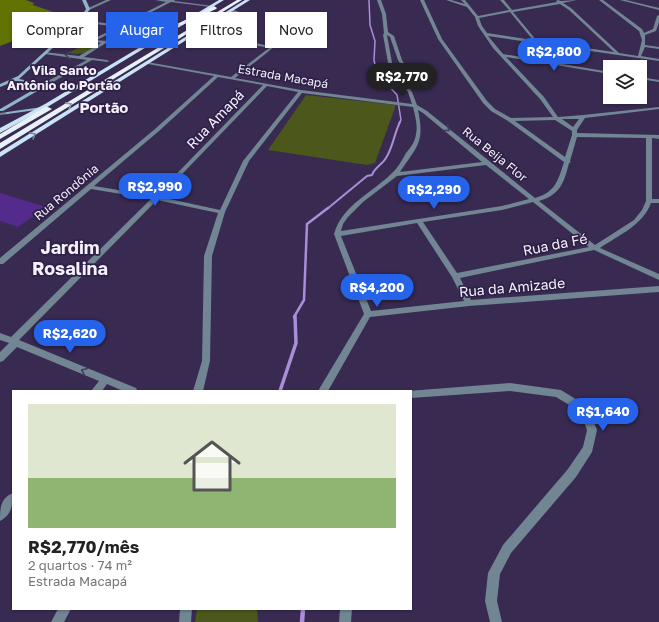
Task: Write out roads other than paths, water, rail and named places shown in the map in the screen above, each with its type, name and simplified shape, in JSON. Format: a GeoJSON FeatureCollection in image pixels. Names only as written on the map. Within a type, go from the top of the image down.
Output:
{"type":"FeatureCollection","features":[{"type":"Feature","properties":{"kind":"highway"},"geometry":{"type":"LineString","coordinates":[[178,22],[222,0]]}},
{"type":"Feature","properties":{"kind":"highway"},"geometry":{"type":"LineString","coordinates":[[178,22],[231,0]]}},
{"type":"Feature","properties":{"kind":"highway"},"geometry":{"type":"LineString","coordinates":[[0,137],[231,0]]}},
{"type":"Feature","properties":{"kind":"highway"},"geometry":{"type":"LineString","coordinates":[[0,147],[240,0]]}},
{"type":"Feature","properties":{"kind":"highway"},"geometry":{"type":"LineString","coordinates":[[0,155],[248,0]]}},
{"type":"Feature","properties":{"kind":"highway"},"geometry":{"type":"LineString","coordinates":[[0,131],[42,108],[137,48]]}},
{"type":"Feature","properties":{"kind":"main road"},"geometry":{"type":"LineString","coordinates":[[84,0],[88,9],[86,12]]}},
{"type":"Feature","properties":{"kind":"main road"},"geometry":{"type":"LineString","coordinates":[[0,86],[15,80],[51,48]]}},
{"type":"Feature","properties":{"kind":"main road"},"geometry":{"type":"LineString","coordinates":[[15,80],[44,85]]}},
{"type":"Feature","properties":{"kind":"main road"},"geometry":{"type":"LineString","coordinates":[[0,111],[44,85]]}},
{"type":"Feature","properties":{"kind":"main road"},"geometry":{"type":"LineString","coordinates":[[7,112],[28,111],[42,108]]}},
{"type":"Feature","properties":{"kind":"main road"},"geometry":{"type":"LineString","coordinates":[[7,112],[18,116],[19,120]]}},
{"type":"Feature","properties":{"kind":"street"},"geometry":{"type":"LineString","coordinates":[[88,9],[109,0]]}},
{"type":"Feature","properties":{"kind":"street"},"geometry":{"type":"LineString","coordinates":[[157,0],[211,6]]}},
{"type":"Feature","properties":{"kind":"street"},"geometry":{"type":"LineString","coordinates":[[324,390],[368,314],[337,234],[340,224],[361,201],[395,174],[417,142],[419,125],[415,106],[410,92],[391,68],[385,35],[384,14],[379,0]]}},
{"type":"Feature","properties":{"kind":"street"},"geometry":{"type":"LineString","coordinates":[[422,0],[440,39],[478,94],[493,110],[510,120],[568,162]]}},
{"type":"Feature","properties":{"kind":"street"},"geometry":{"type":"LineString","coordinates":[[448,0],[467,6]]}},
{"type":"Feature","properties":{"kind":"street"},"geometry":{"type":"LineString","coordinates":[[463,0],[477,17],[485,34],[501,55],[542,98],[556,118],[575,132],[659,137]]}},
{"type":"Feature","properties":{"kind":"street"},"geometry":{"type":"LineString","coordinates":[[502,0],[535,40]]}},
{"type":"Feature","properties":{"kind":"street"},"geometry":{"type":"LineString","coordinates":[[555,0],[570,8],[618,54]]}},
{"type":"Feature","properties":{"kind":"street"},"geometry":{"type":"LineString","coordinates":[[477,17],[574,0]]}},
{"type":"Feature","properties":{"kind":"street"},"geometry":{"type":"LineString","coordinates":[[601,0],[636,26],[644,34],[644,46],[639,57]]}},
{"type":"Feature","properties":{"kind":"street"},"geometry":{"type":"LineString","coordinates":[[622,0],[659,9]]}},
{"type":"Feature","properties":{"kind":"street"},"geometry":{"type":"LineString","coordinates":[[149,12],[171,1]]}},
{"type":"Feature","properties":{"kind":"street"},"geometry":{"type":"LineString","coordinates":[[232,10],[242,15],[240,19],[215,35],[220,38],[272,47],[232,78]]}},
{"type":"Feature","properties":{"kind":"street"},"geometry":{"type":"LineString","coordinates":[[644,34],[655,30],[659,16]]}},
{"type":"Feature","properties":{"kind":"street"},"geometry":{"type":"LineString","coordinates":[[386,33],[392,36],[400,60],[409,75],[409,77],[401,81]]}},
{"type":"Feature","properties":{"kind":"street"},"geometry":{"type":"LineString","coordinates":[[485,34],[535,40],[659,60]]}},
{"type":"Feature","properties":{"kind":"street"},"geometry":{"type":"LineString","coordinates":[[98,41],[105,42]]}},
{"type":"Feature","properties":{"kind":"street"},"geometry":{"type":"LineString","coordinates":[[81,57],[105,42]]}},
{"type":"Feature","properties":{"kind":"street"},"geometry":{"type":"LineString","coordinates":[[644,46],[659,48]]}},
{"type":"Feature","properties":{"kind":"street"},"geometry":{"type":"LineString","coordinates":[[45,53],[107,61]]}},
{"type":"Feature","properties":{"kind":"street"},"geometry":{"type":"LineString","coordinates":[[501,55],[603,72]]}},
{"type":"Feature","properties":{"kind":"street"},"geometry":{"type":"LineString","coordinates":[[44,85],[91,58]]}},
{"type":"Feature","properties":{"kind":"street","name":"Estrada Macapá"},"geometry":{"type":"LineString","coordinates":[[148,63],[301,91],[394,102],[415,106]]}},
{"type":"Feature","properties":{"kind":"street","name":"Rua Rondônia"},"geometry":{"type":"LineString","coordinates":[[0,262],[90,187],[218,75]]}},
{"type":"Feature","properties":{"kind":"street"},"geometry":{"type":"LineString","coordinates":[[647,79],[659,81]]}},
{"type":"Feature","properties":{"kind":"street","name":"Rua Amapá"},"geometry":{"type":"LineString","coordinates":[[0,358],[14,341],[266,85]]}},
{"type":"Feature","properties":{"kind":"street"},"geometry":{"type":"LineString","coordinates":[[198,390],[206,360],[208,256],[222,212],[246,161],[301,91]]}},
{"type":"Feature","properties":{"kind":"street","name":"Rua Beija Flor"},"geometry":{"type":"LineString","coordinates":[[415,106],[425,112],[595,248],[659,277]]}},
{"type":"Feature","properties":{"kind":"street"},"geometry":{"type":"LineString","coordinates":[[510,120],[583,117],[659,108]]}},
{"type":"Feature","properties":{"kind":"street"},"geometry":{"type":"LineString","coordinates":[[0,111],[7,112]]}},
{"type":"Feature","properties":{"kind":"street"},"geometry":{"type":"LineString","coordinates":[[337,234],[502,208],[535,201],[545,197],[555,190],[561,181],[568,162],[575,132],[583,117]]}},
{"type":"Feature","properties":{"kind":"street"},"geometry":{"type":"LineString","coordinates":[[649,137],[649,201],[659,201]]}},
{"type":"Feature","properties":{"kind":"street"},"geometry":{"type":"LineString","coordinates":[[395,174],[487,163]]}},
{"type":"Feature","properties":{"kind":"street"},"geometry":{"type":"LineString","coordinates":[[90,187],[156,198],[222,212]]}},
{"type":"Feature","properties":{"kind":"street","name":"Rua da Fé"},"geometry":{"type":"LineString","coordinates":[[455,276],[595,248],[636,221],[645,211],[649,201]]}},
{"type":"Feature","properties":{"kind":"street"},"geometry":{"type":"LineString","coordinates":[[419,222],[455,276],[469,303]]}},
{"type":"Feature","properties":{"kind":"street","name":"Rua da Amizade"},"geometry":{"type":"LineString","coordinates":[[368,314],[469,303],[659,289]]}},
{"type":"Feature","properties":{"kind":"street"},"geometry":{"type":"LineString","coordinates":[[0,336],[130,390]]}},
{"type":"Feature","properties":{"kind":"street"},"geometry":{"type":"LineString","coordinates":[[97,390],[105,380]]}},
{"type":"Feature","properties":{"kind":"street"},"geometry":{"type":"LineString","coordinates":[[412,394],[510,387],[558,393],[579,406],[586,414],[592,430],[588,448],[572,474],[507,548],[494,573],[490,601],[496,622]]}},
{"type":"Feature","properties":{"kind":"street"},"geometry":{"type":"LineString","coordinates":[[0,515],[12,499]]}},
{"type":"Feature","properties":{"kind":"street"},"geometry":{"type":"LineString","coordinates":[[57,622],[64,610]]}},
{"type":"Feature","properties":{"kind":"street"},"geometry":{"type":"LineString","coordinates":[[185,622],[186,610]]}},
{"type":"Feature","properties":{"kind":"street"},"geometry":{"type":"LineString","coordinates":[[345,622],[346,610]]}},
{"type":"Feature","properties":{"kind":"waterway"},"geometry":{"type":"LineString","coordinates":[[369,0],[370,25],[375,41],[374,60],[377,73],[397,95],[401,120],[399,123]]}},
{"type":"Feature","properties":{"kind":"waterway"},"geometry":{"type":"LineString","coordinates":[[327,209],[367,176],[372,175],[388,154],[400,122]]}},
{"type":"Feature","properties":{"kind":"waterway"},"geometry":{"type":"LineString","coordinates":[[294,317],[304,300],[307,224],[328,208]]}},
{"type":"Feature","properties":{"kind":"waterway"},"geometry":{"type":"LineString","coordinates":[[280,390],[296,343],[295,316]]}},
{"type":"Feature","properties":{"kind":"waterway"},"geometry":{"type":"LineString","coordinates":[[302,622],[303,610]]}},
{"type":"Feature","properties":{"kind":"district","name":"Vila Santo Antônio do Portão"},"geometry":{"type":"Point","coordinates":[64,78]}},
{"type":"Feature","properties":{"kind":"district","name":"Portão"},"geometry":{"type":"Point","coordinates":[104,107]}},
{"type":"Feature","properties":{"kind":"district","name":"Jardim Rosalina"},"geometry":{"type":"Point","coordinates":[70,257]}}]}
